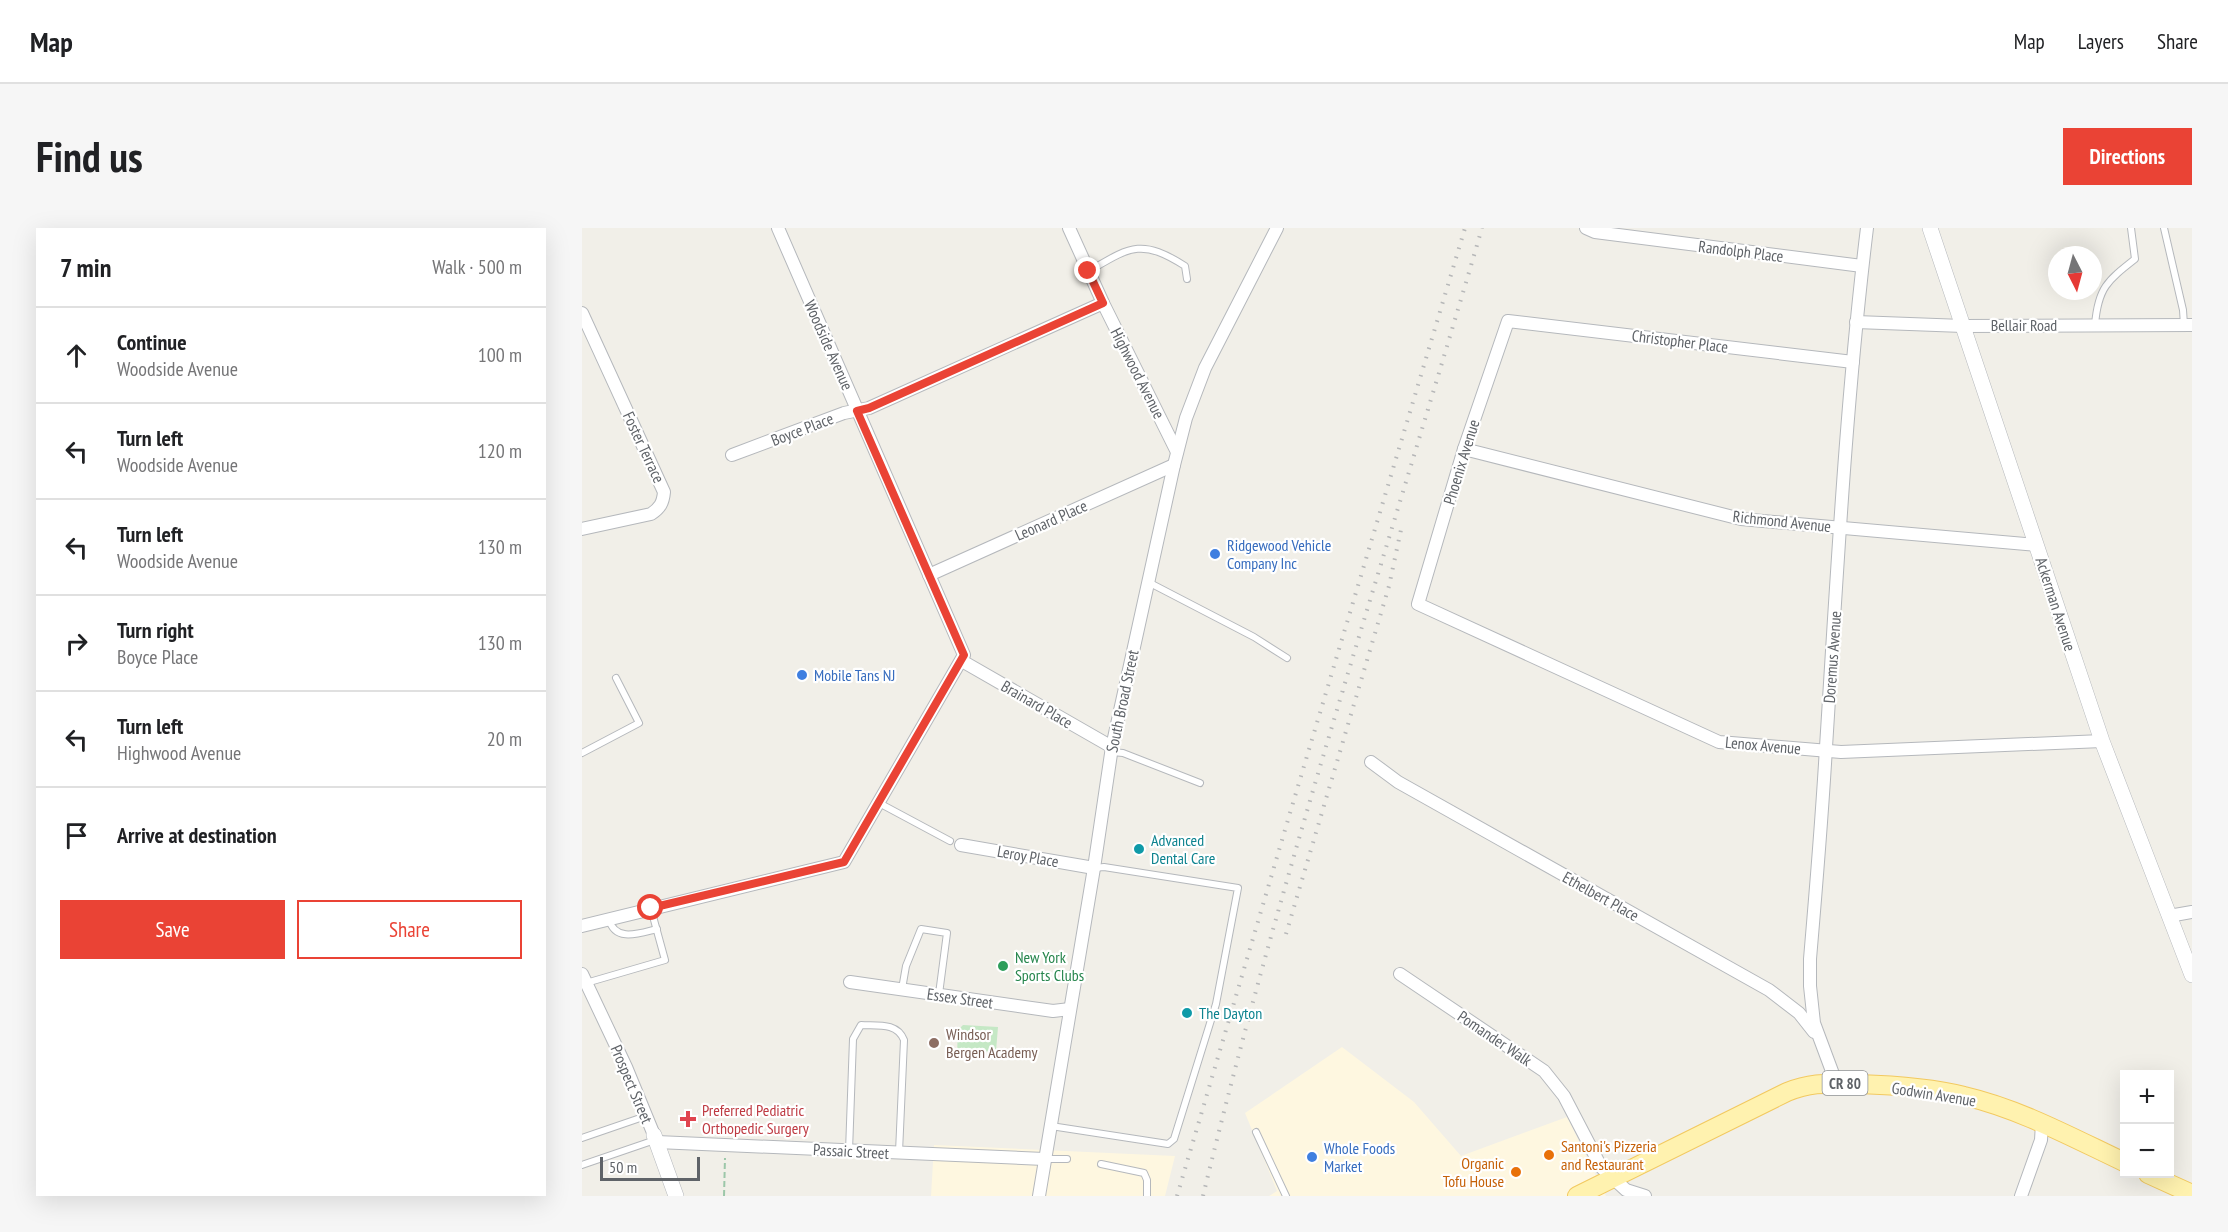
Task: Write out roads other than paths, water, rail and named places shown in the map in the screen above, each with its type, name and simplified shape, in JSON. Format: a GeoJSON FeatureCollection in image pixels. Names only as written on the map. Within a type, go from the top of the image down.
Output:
{"type":"FeatureCollection","features":[{"type":"Feature","properties":{"kind":"main road","name":"Godwin Avenue"},"geometry":{"type":"LineString","coordinates":[[1577,1196],[1787,1092],[1816,1083],[1836,1082],[1962,1095],[1991,1103],[2042,1123],[2120,1160]]}},
{"type":"Feature","properties":{"kind":"main road"},"geometry":{"type":"LineString","coordinates":[[2158,1178],[2192,1194]]}},
{"type":"Feature","properties":{"kind":"street","name":"Woodside Avenue"},"geometry":{"type":"LineString","coordinates":[[778,228],[964,655],[962,661]]}},
{"type":"Feature","properties":{"kind":"street","name":"Highwood Avenue"},"geometry":{"type":"LineString","coordinates":[[1069,228],[1176,458]]}},
{"type":"Feature","properties":{"kind":"street","name":"South Broad Street"},"geometry":{"type":"LineString","coordinates":[[1038,1196],[1094,868],[1111,749],[1176,458],[1186,418],[1205,368],[1277,228]]}},
{"type":"Feature","properties":{"kind":"street","name":"Randolph Place"},"geometry":{"type":"LineString","coordinates":[[1586,228],[1595,232],[1862,266]]}},
{"type":"Feature","properties":{"kind":"street","name":"Doremus Avenue"},"geometry":{"type":"LineString","coordinates":[[1836,1082],[1811,1007],[1810,959],[1840,527],[1856,322],[1867,228]]}},
{"type":"Feature","properties":{"kind":"street","name":"Ackerman Avenue"},"geometry":{"type":"LineString","coordinates":[[1930,228],[2102,741],[2192,975]]}},
{"type":"Feature","properties":{"kind":"street","name":"Boyce Place"},"geometry":{"type":"LineString","coordinates":[[732,455],[844,413],[869,408],[1103,303]]}},
{"type":"Feature","properties":{"kind":"street","name":"Foster Terrace"},"geometry":{"type":"LineString","coordinates":[[582,313],[664,492],[663,501],[651,514],[582,529]]}},
{"type":"Feature","properties":{"kind":"street","name":"Christopher Place"},"geometry":{"type":"LineString","coordinates":[[1508,321],[1853,362]]}},
{"type":"Feature","properties":{"kind":"street","name":"Phoenix Avenue"},"geometry":{"type":"LineString","coordinates":[[1418,604],[1464,449],[1508,321]]}},
{"type":"Feature","properties":{"kind":"street","name":"Bellair Road"},"geometry":{"type":"LineString","coordinates":[[1856,322],[1963,326],[2188,325]]}},
{"type":"Feature","properties":{"kind":"street","name":"Richmond Avenue"},"geometry":{"type":"LineString","coordinates":[[1464,449],[1741,519],[2036,545]]}},
{"type":"Feature","properties":{"kind":"street","name":"Leonard Place"},"geometry":{"type":"LineString","coordinates":[[928,575],[1176,458]]}},
{"type":"Feature","properties":{"kind":"street","name":"Lenox Avenue"},"geometry":{"type":"LineString","coordinates":[[1418,604],[1719,742],[1841,752],[2102,741]]}},
{"type":"Feature","properties":{"kind":"street","name":"Brainard Place"},"geometry":{"type":"LineString","coordinates":[[962,661],[1111,749]]}},
{"type":"Feature","properties":{"kind":"street"},"geometry":{"type":"LineString","coordinates":[[582,926],[844,862],[962,661]]}},
{"type":"Feature","properties":{"kind":"street","name":"Ethelbert Place"},"geometry":{"type":"LineString","coordinates":[[1371,762],[1398,782],[1769,990],[1799,1013],[1821,1041]]}},
{"type":"Feature","properties":{"kind":"street","name":"Leroy Place"},"geometry":{"type":"LineString","coordinates":[[956,843],[1094,868]]}},
{"type":"Feature","properties":{"kind":"street"},"geometry":{"type":"LineString","coordinates":[[2169,916],[2192,912]]}},
{"type":"Feature","properties":{"kind":"street","name":"Pomander Walk"},"geometry":{"type":"LineString","coordinates":[[1400,974],[1544,1071],[1564,1096],[1601,1167],[1612,1179]]}},
{"type":"Feature","properties":{"kind":"street","name":"Prospect Street"},"geometry":{"type":"LineString","coordinates":[[584,978],[626,1067],[656,1139],[676,1196]]}},
{"type":"Feature","properties":{"kind":"street","name":"Essex Street"},"geometry":{"type":"LineString","coordinates":[[850,982],[1053,1011],[1070,1009]]}},
{"type":"Feature","properties":{"kind":"street"},"geometry":{"type":"LineString","coordinates":[[2021,1196],[2041,1140],[2042,1123]]}},
{"type":"Feature","properties":{"kind":"street","name":"Passaic Street"},"geometry":{"type":"LineString","coordinates":[[656,1139],[849,1151],[1044,1159]]}},
{"type":"Feature","properties":{"kind":"street"},"geometry":{"type":"LineString","coordinates":[[1612,1179],[1626,1190],[1645,1196]]}},
{"type":"Feature","properties":{"kind":"lane"},"geometry":{"type":"LineString","coordinates":[[2095,325],[2100,294],[2112,277],[2135,259],[2131,228]]}},
{"type":"Feature","properties":{"kind":"lane"},"geometry":{"type":"LineString","coordinates":[[2164,228],[2188,325]]}},
{"type":"Feature","properties":{"kind":"lane"},"geometry":{"type":"LineString","coordinates":[[1088,271],[1126,250],[1146,248],[1165,253],[1185,266],[1187,279]]}},
{"type":"Feature","properties":{"kind":"lane"},"geometry":{"type":"LineString","coordinates":[[1148,582],[1254,637],[1287,658]]}},
{"type":"Feature","properties":{"kind":"lane"},"geometry":{"type":"LineString","coordinates":[[582,753],[639,723],[616,678]]}},
{"type":"Feature","properties":{"kind":"lane"},"geometry":{"type":"LineString","coordinates":[[1111,749],[1200,783]]}},
{"type":"Feature","properties":{"kind":"lane"},"geometry":{"type":"LineString","coordinates":[[879,803],[956,843]]}},
{"type":"Feature","properties":{"kind":"lane"},"geometry":{"type":"LineString","coordinates":[[1050,1126],[1168,1144],[1174,1139],[1216,1004],[1238,888],[1104,867],[1094,868]]}},
{"type":"Feature","properties":{"kind":"lane"},"geometry":{"type":"LineString","coordinates":[[584,978],[665,960],[651,908]]}},
{"type":"Feature","properties":{"kind":"lane"},"geometry":{"type":"LineString","coordinates":[[609,919],[610,927],[620,934],[632,935],[657,928]]}},
{"type":"Feature","properties":{"kind":"lane"},"geometry":{"type":"LineString","coordinates":[[902,990],[906,966],[921,929],[947,933],[939,995]]}},
{"type":"Feature","properties":{"kind":"lane"},"geometry":{"type":"LineString","coordinates":[[849,1151],[853,1039],[861,1025],[890,1026],[897,1029],[904,1040],[899,1153]]}},
{"type":"Feature","properties":{"kind":"lane"},"geometry":{"type":"LineString","coordinates":[[582,1138],[646,1116]]}},
{"type":"Feature","properties":{"kind":"lane"},"geometry":{"type":"LineString","coordinates":[[1256,1132],[1286,1196]]}},
{"type":"Feature","properties":{"kind":"lane"},"geometry":{"type":"LineString","coordinates":[[582,1164],[656,1139]]}},
{"type":"Feature","properties":{"kind":"lane"},"geometry":{"type":"LineString","coordinates":[[1044,1159],[1067,1159]]}},
{"type":"Feature","properties":{"kind":"lane"},"geometry":{"type":"LineString","coordinates":[[1101,1164],[1144,1173],[1147,1180],[1147,1196]]}},
{"type":"Feature","properties":{"kind":"railway"},"geometry":{"type":"LineString","coordinates":[[1177,1196],[1465,228]]}},
{"type":"Feature","properties":{"kind":"railway"},"geometry":{"type":"LineString","coordinates":[[1203,1196],[1301,831],[1482,228]]}},
{"type":"Feature","properties":{"kind":"railway"},"geometry":{"type":"LineString","coordinates":[[1286,934],[1389,586],[1402,525]]}},
{"type":"Feature","properties":{"kind":"place","name":"Ridgewood Vehicle Company Inc"},"geometry":{"type":"Point","coordinates":[1215,554]}},
{"type":"Feature","properties":{"kind":"place","name":"Mobile Tans NJ"},"geometry":{"type":"Point","coordinates":[802,675]}},
{"type":"Feature","properties":{"kind":"place","name":"Advanced Dental Care"},"geometry":{"type":"Point","coordinates":[1139,849]}},
{"type":"Feature","properties":{"kind":"place","name":"New York Sports Clubs"},"geometry":{"type":"Point","coordinates":[1003,966]}},
{"type":"Feature","properties":{"kind":"place","name":"The Dayton"},"geometry":{"type":"Point","coordinates":[1187,1013]}},
{"type":"Feature","properties":{"kind":"place","name":"Windsor Bergen Academy"},"geometry":{"type":"Point","coordinates":[934,1043]}},
{"type":"Feature","properties":{"kind":"place","name":"Preferred Pediatric Orthopedic Surgery"},"geometry":{"type":"Point","coordinates":[688,1119]}},
{"type":"Feature","properties":{"kind":"place","name":"Santoni's Pizzeria and Restaurant"},"geometry":{"type":"Point","coordinates":[1549,1155]}},
{"type":"Feature","properties":{"kind":"place","name":"Whole Foods Market"},"geometry":{"type":"Point","coordinates":[1312,1157]}},
{"type":"Feature","properties":{"kind":"place","name":"Organic Tofu House"},"geometry":{"type":"Point","coordinates":[1516,1172]}}]}
